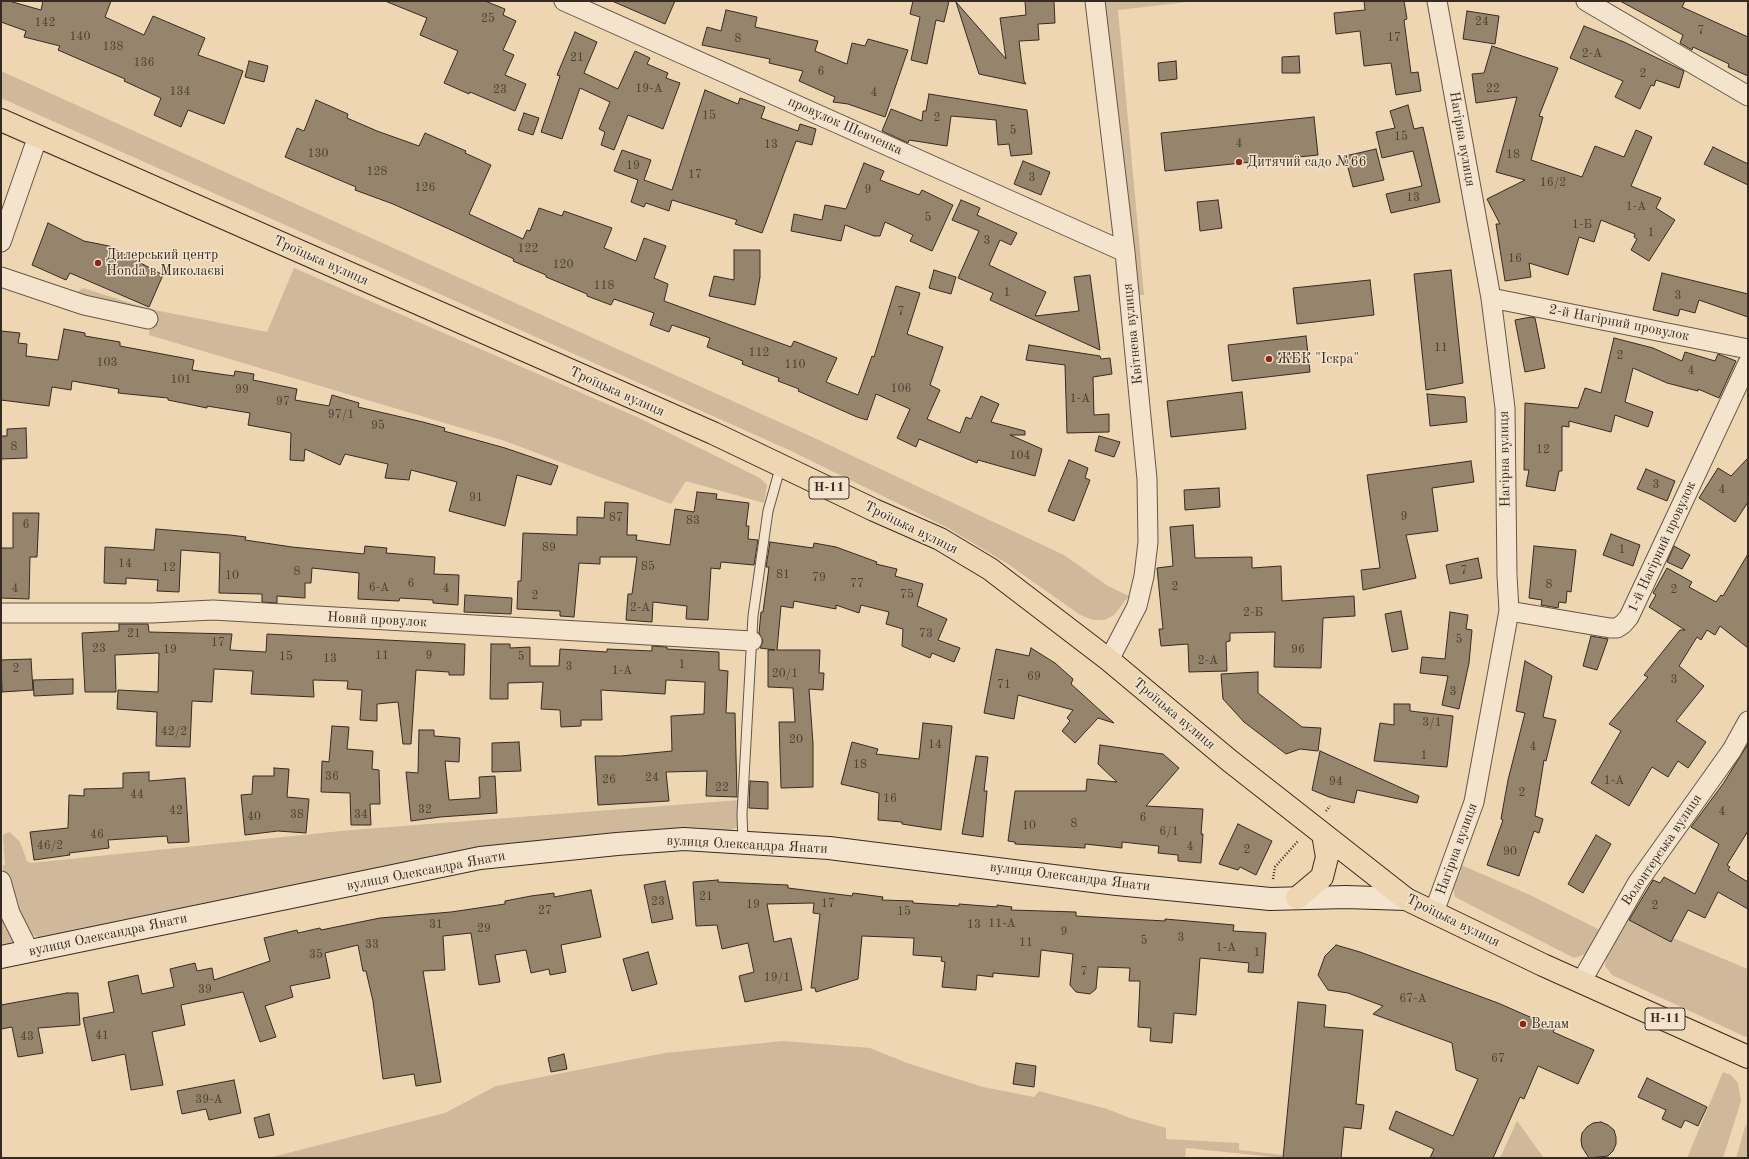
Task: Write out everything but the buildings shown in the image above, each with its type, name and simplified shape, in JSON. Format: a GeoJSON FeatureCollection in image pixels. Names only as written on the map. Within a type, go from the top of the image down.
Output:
{"type":"FeatureCollection","features":[{"type":"Feature","properties":{"kind":"main road","name":"Троїцька вулиця"},"geometry":{"type":"LineString","coordinates":[[1,120],[713,433],[874,510],[940,539],[990,569],[1110,660],[1230,761],[1406,899],[1582,982],[1748,1057]]}},
{"type":"Feature","properties":{"kind":"main road"},"geometry":{"type":"LineString","coordinates":[[1297,898],[1322,877],[1327,857],[1318,830]]}},
{"type":"Feature","properties":{"kind":"street","name":"провулок Шевченка"},"geometry":{"type":"LineString","coordinates":[[564,1],[1125,252]]}},
{"type":"Feature","properties":{"kind":"street","name":"Квітнева вулиця"},"geometry":{"type":"LineString","coordinates":[[1095,1],[1125,252],[1147,479],[1148,542],[1144,576],[1137,606],[1110,660]]}},
{"type":"Feature","properties":{"kind":"street","name":"Нагірна вулиця"},"geometry":{"type":"LineString","coordinates":[[1434,912],[1474,802],[1509,611],[1506,576],[1505,408],[1491,298],[1437,1]]}},
{"type":"Feature","properties":{"kind":"street"},"geometry":{"type":"LineString","coordinates":[[1586,1],[1748,96]]}},
{"type":"Feature","properties":{"kind":"street"},"geometry":{"type":"LineString","coordinates":[[1,242],[38,136]]}},
{"type":"Feature","properties":{"kind":"street"},"geometry":{"type":"LineString","coordinates":[[1,277],[84,305],[148,319]]}},
{"type":"Feature","properties":{"kind":"street","name":"2-й Нагірний провулок"},"geometry":{"type":"LineString","coordinates":[[1491,298],[1748,348]]}},
{"type":"Feature","properties":{"kind":"street","name":"1-й Нагірний провулок"},"geometry":{"type":"LineString","coordinates":[[1509,611],[1610,628],[1617,628],[1623,624],[1629,617],[1748,363]]}},
{"type":"Feature","properties":{"kind":"street","name":"Новий провулок"},"geometry":{"type":"LineString","coordinates":[[1,613],[152,613],[214,610],[752,641]]}},
{"type":"Feature","properties":{"kind":"street","name":"Волонтерська вулиця"},"geometry":{"type":"LineString","coordinates":[[1582,982],[1638,882],[1732,750],[1748,721]]}},
{"type":"Feature","properties":{"kind":"street","name":"вулиця Олександра Янати"},"geometry":{"type":"LineString","coordinates":[[1,957],[480,858],[617,844],[684,839],[829,848],[1117,884],[1270,899],[1406,899]]}},
{"type":"Feature","properties":{"kind":"street"},"geometry":{"type":"LineString","coordinates":[[1,881],[10,913],[29,951]]}},
{"type":"Feature","properties":{"kind":"lane"},"geometry":{"type":"LineString","coordinates":[[743,842],[742,814],[748,681],[753,616],[768,511],[780,465]]}},
{"type":"Feature","properties":{"kind":"path"},"geometry":{"type":"LineString","coordinates":[[1270,899],[1275,867],[1318,830],[1330,806]]}},
{"type":"Feature","properties":{"kind":"shaded area"},"geometry":{"type":"Polygon","coordinates":[[[1101,1],[1196,1],[1118,10],[1144,295],[1137,295],[1101,1]]]}},
{"type":"Feature","properties":{"kind":"shaded area"},"geometry":{"type":"Polygon","coordinates":[[[1,71],[808,435],[1064,555],[1108,586],[1129,596],[1114,615],[1105,620],[1093,620],[1080,615],[1008,564],[946,527],[789,450],[1,98],[1,71]]]}},
{"type":"Feature","properties":{"kind":"shaded area"},"geometry":{"type":"Polygon","coordinates":[[[294,268],[637,417],[760,478],[767,485],[764,503],[686,481],[671,504],[505,441],[149,335],[150,324],[76,293],[83,288],[149,309],[267,332],[294,268]]]}},
{"type":"Feature","properties":{"kind":"shaded area"},"geometry":{"type":"Polygon","coordinates":[[[740,800],[740,821],[738,827],[728,831],[685,830],[46,939],[35,936],[27,930],[5,879],[3,866],[5,865],[3,836],[4,834],[10,832],[20,842],[27,861],[31,863],[351,830],[740,800]]]}},
{"type":"Feature","properties":{"kind":"shaded area"},"geometry":{"type":"Polygon","coordinates":[[[1459,864],[1530,895],[1600,930],[1589,953],[1574,958],[1455,897],[1452,884],[1459,864]]]}},
{"type":"Feature","properties":{"kind":"shaded area"},"geometry":{"type":"Polygon","coordinates":[[[1,904],[14,941],[7,948],[1,949],[1,904]]]}},
{"type":"Feature","properties":{"kind":"shaded area"},"geometry":{"type":"Polygon","coordinates":[[[1627,919],[1671,942],[1673,938],[1748,969],[1748,1038],[1612,975],[1605,966],[1606,956],[1627,919]]]}},
{"type":"Feature","properties":{"kind":"shaded area"},"geometry":{"type":"Polygon","coordinates":[[[783,1041],[870,1048],[907,1063],[983,1087],[1034,1097],[1039,1091],[1107,1109],[1130,1118],[1166,1128],[1166,1139],[1239,1143],[1239,1150],[1284,1155],[1283,1158],[1186,1148],[1185,1158],[268,1158],[445,1113],[496,1086],[665,1053],[783,1041]]]}},
{"type":"Feature","properties":{"kind":"shaded area"},"geometry":{"type":"Polygon","coordinates":[[[1723,1072],[1731,1075],[1738,1083],[1741,1101],[1723,1158],[1687,1158],[1723,1072]]]}},
{"type":"Feature","properties":{"kind":"shaded area"},"geometry":{"type":"Polygon","coordinates":[[[1517,1121],[1544,1158],[1500,1158],[1517,1121]]]}},
{"type":"Feature","properties":{"kind":"shaded area"},"geometry":{"type":"Polygon","coordinates":[[[1748,1124],[1748,1158],[1736,1158],[1745,1127],[1748,1124]]]}},
{"type":"Feature","properties":{"kind":"place","name":"Дитячий садо №66"},"geometry":{"type":"Point","coordinates":[1239,162]}},
{"type":"Feature","properties":{"kind":"place","name":"Дилерський центр Honda в Миколаєві"},"geometry":{"type":"Point","coordinates":[98,263]}},
{"type":"Feature","properties":{"kind":"place","name":"ЖБК \"Іскра\""},"geometry":{"type":"Point","coordinates":[1269,359]}},
{"type":"Feature","properties":{"kind":"place","name":"Велам"},"geometry":{"type":"Point","coordinates":[1523,1024]}}]}
